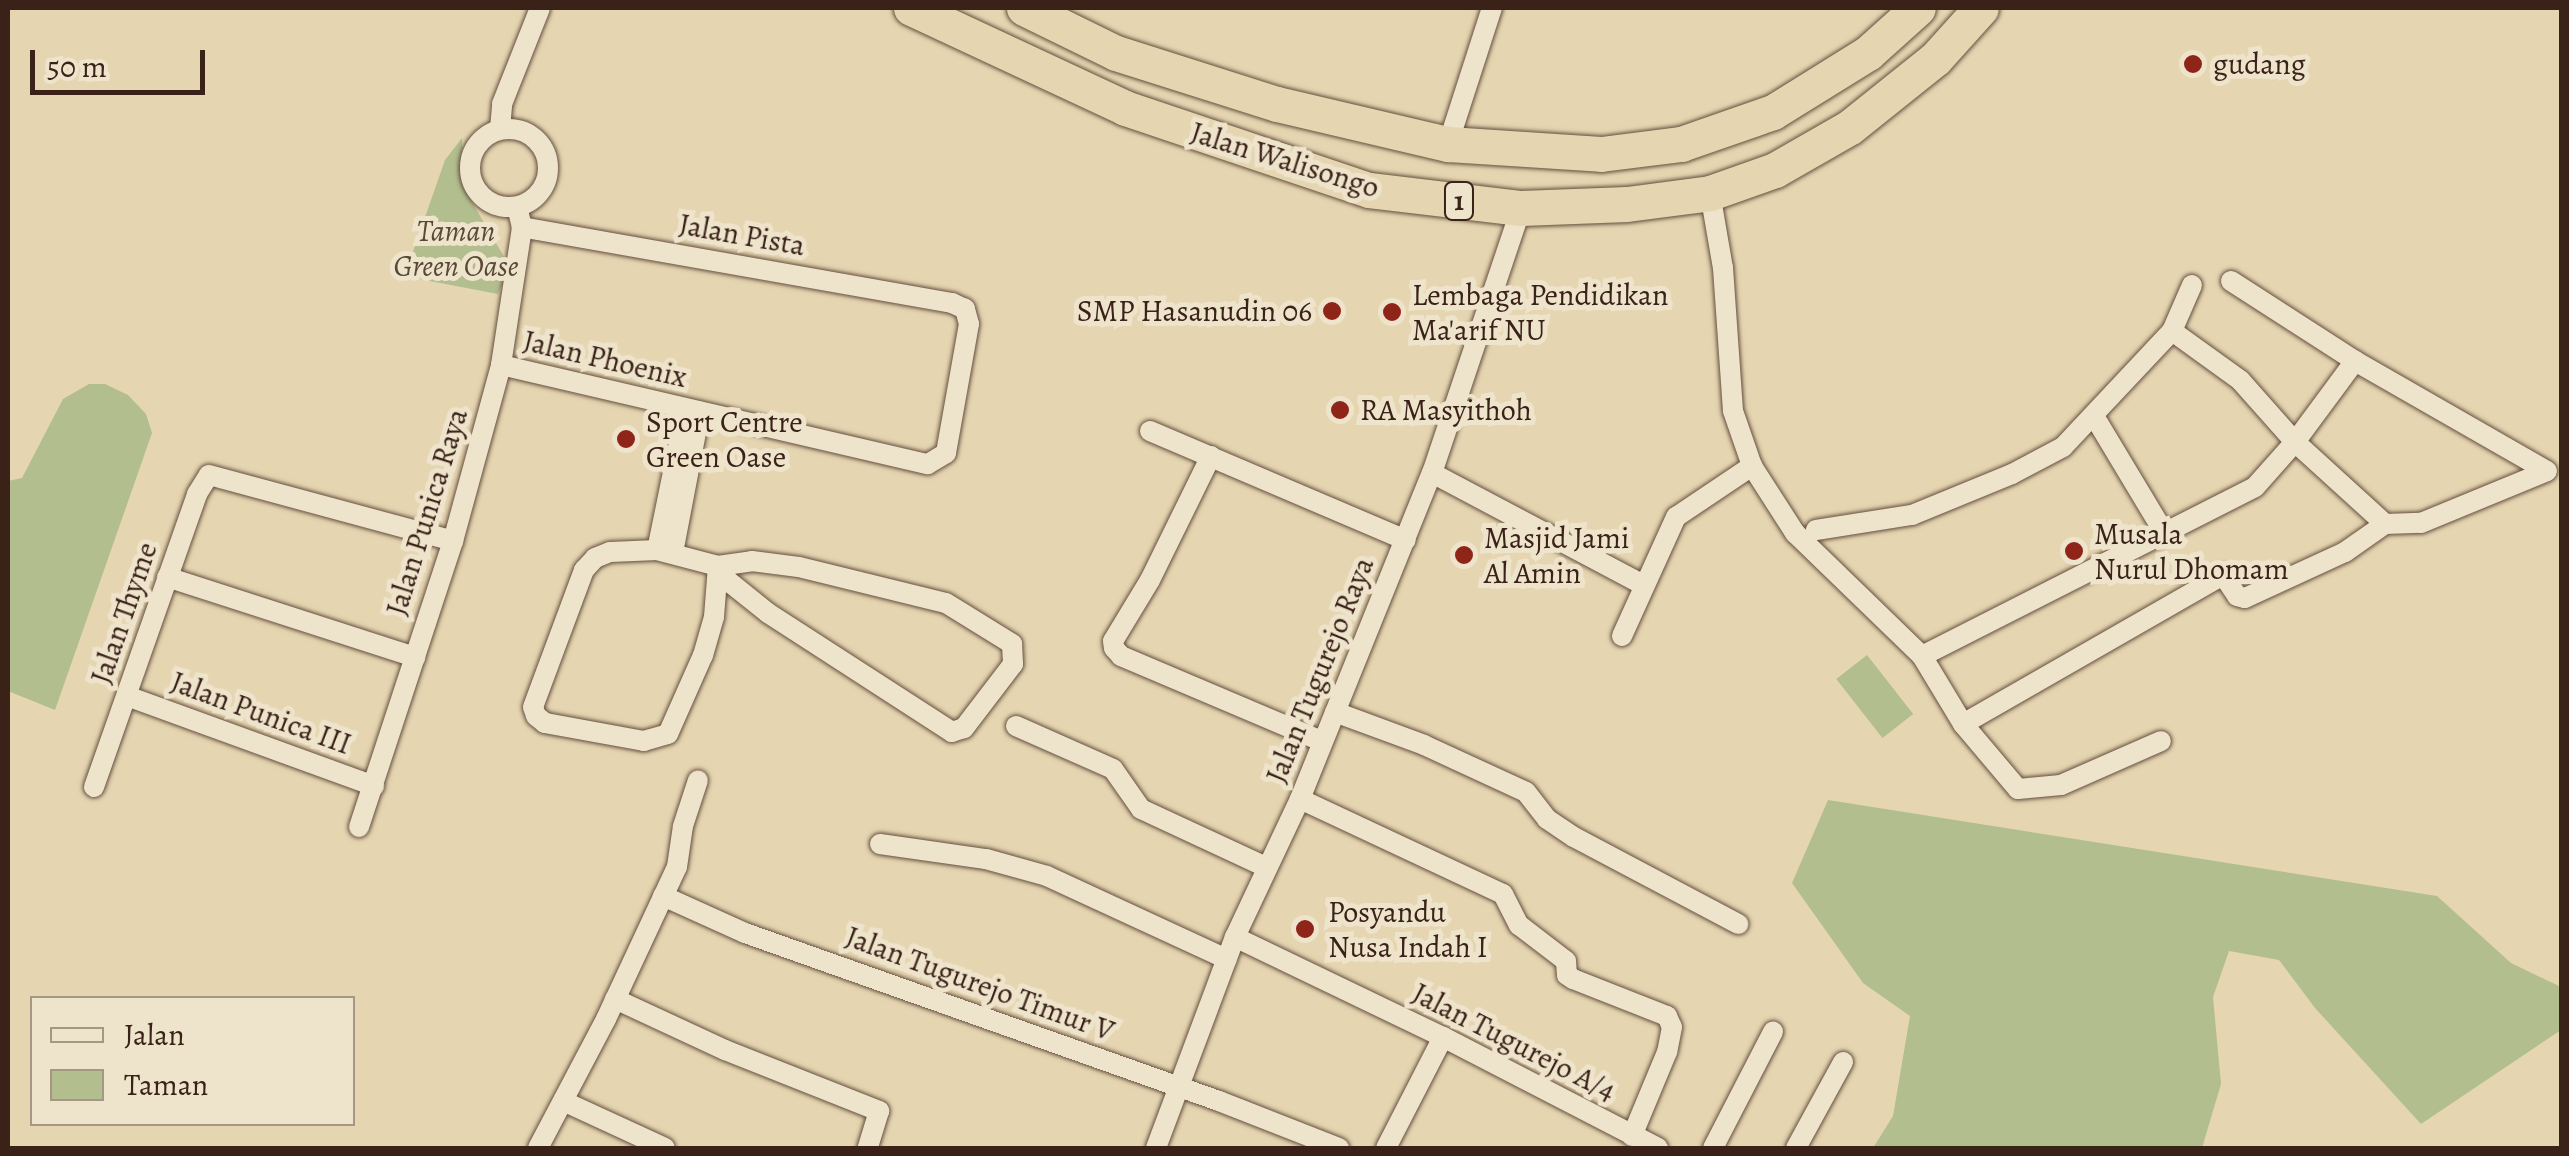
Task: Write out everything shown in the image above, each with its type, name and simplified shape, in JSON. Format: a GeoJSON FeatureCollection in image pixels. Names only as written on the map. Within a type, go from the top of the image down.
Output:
{"type":"FeatureCollection","features":[{"type":"Feature","properties":{"kind":"highway","name":"Jalan Walisongo"},"geometry":{"type":"LineString","coordinates":[[911,8],[1125,108],[1369,190],[1521,208],[1626,204],[1710,192],[1775,170],[1850,128],[1936,58],[1980,8]]}},
{"type":"Feature","properties":{"kind":"highway","name":"Jalan Walisongo"},"geometry":{"type":"LineString","coordinates":[[1024,8],[1116,54],[1277,104],[1448,144],[1601,154],[1680,144],[1773,112],[1868,53],[1918,8]]}},
{"type":"Feature","properties":{"kind":"street"},"geometry":{"type":"LineString","coordinates":[[500,130],[502,104],[540,8]]}},
{"type":"Feature","properties":{"kind":"street"},"geometry":{"type":"LineString","coordinates":[[1448,144],[1492,8]]}},
{"type":"Feature","properties":{"kind":"street"},"geometry":{"type":"LineString","coordinates":[[500,130],[530,134],[548,159],[542,190],[520,217],[487,202],[469,177],[474,147],[500,130]]}},
{"type":"Feature","properties":{"kind":"street"},"geometry":{"type":"LineString","coordinates":[[1710,192],[1724,268],[1733,411],[1752,466],[1795,533],[1922,656],[1964,724],[2012,785],[2031,790],[2096,772],[2161,741]]}},
{"type":"Feature","properties":{"kind":"street","name":"Jalan Tugurejo Raya"},"geometry":{"type":"LineString","coordinates":[[1156,1148],[1235,938],[1300,799],[1406,540],[1521,208]]}},
{"type":"Feature","properties":{"kind":"street","name":"Jalan Pista"},"geometry":{"type":"LineString","coordinates":[[520,217],[952,303],[965,309],[969,324],[946,453],[928,464]]}},
{"type":"Feature","properties":{"kind":"street","name":"Jalan Punica Raya"},"geometry":{"type":"LineString","coordinates":[[359,827],[453,540],[501,365],[520,217]]}},
{"type":"Feature","properties":{"kind":"street"},"geometry":{"type":"LineString","coordinates":[[1964,724],[2223,575],[2236,596],[2245,598],[2345,552],[2386,524],[2421,523],[2548,471],[2355,361],[2231,280]]}},
{"type":"Feature","properties":{"kind":"street"},"geometry":{"type":"LineString","coordinates":[[1816,530],[1912,515],[2012,474],[2063,447],[2172,331],[2192,285]]}},
{"type":"Feature","properties":{"kind":"street"},"geometry":{"type":"LineString","coordinates":[[2172,331],[2240,380],[2295,442],[2386,524]]}},
{"type":"Feature","properties":{"kind":"street"},"geometry":{"type":"LineString","coordinates":[[1922,656],[2255,487],[2295,442],[2355,361]]}},
{"type":"Feature","properties":{"kind":"street","name":"Jalan Phoenix"},"geometry":{"type":"LineString","coordinates":[[501,365],[928,464]]}},
{"type":"Feature","properties":{"kind":"street"},"geometry":{"type":"LineString","coordinates":[[665,551],[693,410]]}},
{"type":"Feature","properties":{"kind":"street"},"geometry":{"type":"LineString","coordinates":[[2094,416],[2163,532]]}},
{"type":"Feature","properties":{"kind":"street"},"geometry":{"type":"LineString","coordinates":[[1150,431],[1406,540]]}},
{"type":"Feature","properties":{"kind":"street"},"geometry":{"type":"LineString","coordinates":[[1210,456],[1150,580],[1113,641],[1121,656],[1322,741]]}},
{"type":"Feature","properties":{"kind":"street"},"geometry":{"type":"LineString","coordinates":[[1622,636],[1642,584],[1676,517],[1707,492],[1752,466]]}},
{"type":"Feature","properties":{"kind":"street"},"geometry":{"type":"LineString","coordinates":[[1432,473],[1642,584]]}},
{"type":"Feature","properties":{"kind":"street","name":"Jalan Thyme"},"geometry":{"type":"LineString","coordinates":[[94,787],[197,494],[209,475],[453,540]]}},
{"type":"Feature","properties":{"kind":"street"},"geometry":{"type":"LineString","coordinates":[[718,566],[714,618],[704,655],[668,734],[644,740],[545,722],[536,716],[534,707],[584,570],[595,558],[610,552],[665,551],[718,566],[752,560],[799,567],[946,604],[1012,644],[1013,664],[964,728],[952,732],[768,613],[728,581],[718,566]]}},
{"type":"Feature","properties":{"kind":"street"},"geometry":{"type":"LineString","coordinates":[[167,577],[415,656]]}},
{"type":"Feature","properties":{"kind":"street","name":"Jalan Punica III"},"geometry":{"type":"LineString","coordinates":[[127,696],[374,786]]}},
{"type":"Feature","properties":{"kind":"street"},"geometry":{"type":"LineString","coordinates":[[1335,712],[1424,745],[1526,792],[1548,819],[1574,836],[1738,924]]}},
{"type":"Feature","properties":{"kind":"street"},"geometry":{"type":"LineString","coordinates":[[1016,726],[1112,770],[1141,809],[1266,867]]}},
{"type":"Feature","properties":{"kind":"street"},"geometry":{"type":"LineString","coordinates":[[538,1148],[616,999],[663,896],[680,851],[698,780]]}},
{"type":"Feature","properties":{"kind":"street"},"geometry":{"type":"LineString","coordinates":[[1300,799],[1504,894],[1518,925],[1566,961],[1567,975],[1670,1020],[1667,1052],[1632,1136]]}},
{"type":"Feature","properties":{"kind":"street"},"geometry":{"type":"LineString","coordinates":[[880,844],[986,859],[1047,876],[1227,959]]}},
{"type":"Feature","properties":{"kind":"street","name":"Jalan Tugurejo Timur V"},"geometry":{"type":"LineString","coordinates":[[663,896],[761,938],[1339,1148]]}},
{"type":"Feature","properties":{"kind":"street","name":"Jalan Tugurejo A/4"},"geometry":{"type":"LineString","coordinates":[[1235,938],[1442,1037],[1658,1148]]}},
{"type":"Feature","properties":{"kind":"street"},"geometry":{"type":"LineString","coordinates":[[616,999],[741,1057],[879,1111],[880,1120],[868,1148]]}},
{"type":"Feature","properties":{"kind":"street"},"geometry":{"type":"LineString","coordinates":[[1713,1148],[1773,1032]]}},
{"type":"Feature","properties":{"kind":"street"},"geometry":{"type":"LineString","coordinates":[[1386,1148],[1442,1037]]}},
{"type":"Feature","properties":{"kind":"street"},"geometry":{"type":"LineString","coordinates":[[1796,1148],[1844,1062]]}},
{"type":"Feature","properties":{"kind":"street"},"geometry":{"type":"LineString","coordinates":[[563,1101],[665,1148]]}},
{"type":"Feature","properties":{"kind":"green space","name":"Taman Green Oase"},"geometry":{"type":"Polygon","coordinates":[[[462,138],[463,187],[506,260],[507,274],[498,294],[414,278],[409,263],[445,160],[462,138]]]}},
{"type":"Feature","properties":{"kind":"green space"},"geometry":{"type":"Polygon","coordinates":[[[89,384],[105,384],[128,395],[146,414],[152,433],[55,710],[8,691],[8,481],[22,478],[63,399],[89,384]]]}},
{"type":"Feature","properties":{"kind":"green space"},"geometry":{"type":"Polygon","coordinates":[[[1867,655],[1913,714],[1882,738],[1836,679],[1867,655]]]}},
{"type":"Feature","properties":{"kind":"green space"},"geometry":{"type":"Polygon","coordinates":[[[1828,800],[2437,896],[2511,963],[2561,987],[2561,1030],[2421,1124],[2315,1008],[2279,960],[2229,951],[2213,997],[2221,1084],[2202,1148],[1873,1148],[1893,1116],[1910,1016],[1863,983],[1792,883],[1828,800]]]}},
{"type":"Feature","properties":{"kind":"place","name":"gudang"},"geometry":{"type":"Point","coordinates":[2193,64]}},
{"type":"Feature","properties":{"kind":"place","name":"SMP Hasanudin 06"},"geometry":{"type":"Point","coordinates":[1332,311]}},
{"type":"Feature","properties":{"kind":"place","name":"Lembaga Pendidikan Ma'arif NU"},"geometry":{"type":"Point","coordinates":[1392,312]}},
{"type":"Feature","properties":{"kind":"place","name":"RA Masyithoh"},"geometry":{"type":"Point","coordinates":[1340,410]}},
{"type":"Feature","properties":{"kind":"place","name":"Sport Centre Green Oase"},"geometry":{"type":"Point","coordinates":[626,439]}},
{"type":"Feature","properties":{"kind":"place","name":"Musala Nurul Dhomam"},"geometry":{"type":"Point","coordinates":[2074,551]}},
{"type":"Feature","properties":{"kind":"place","name":"Masjid Jami Al Amin"},"geometry":{"type":"Point","coordinates":[1464,555]}},
{"type":"Feature","properties":{"kind":"place","name":"Posyandu Nusa Indah I"},"geometry":{"type":"Point","coordinates":[1305,929]}}]}
